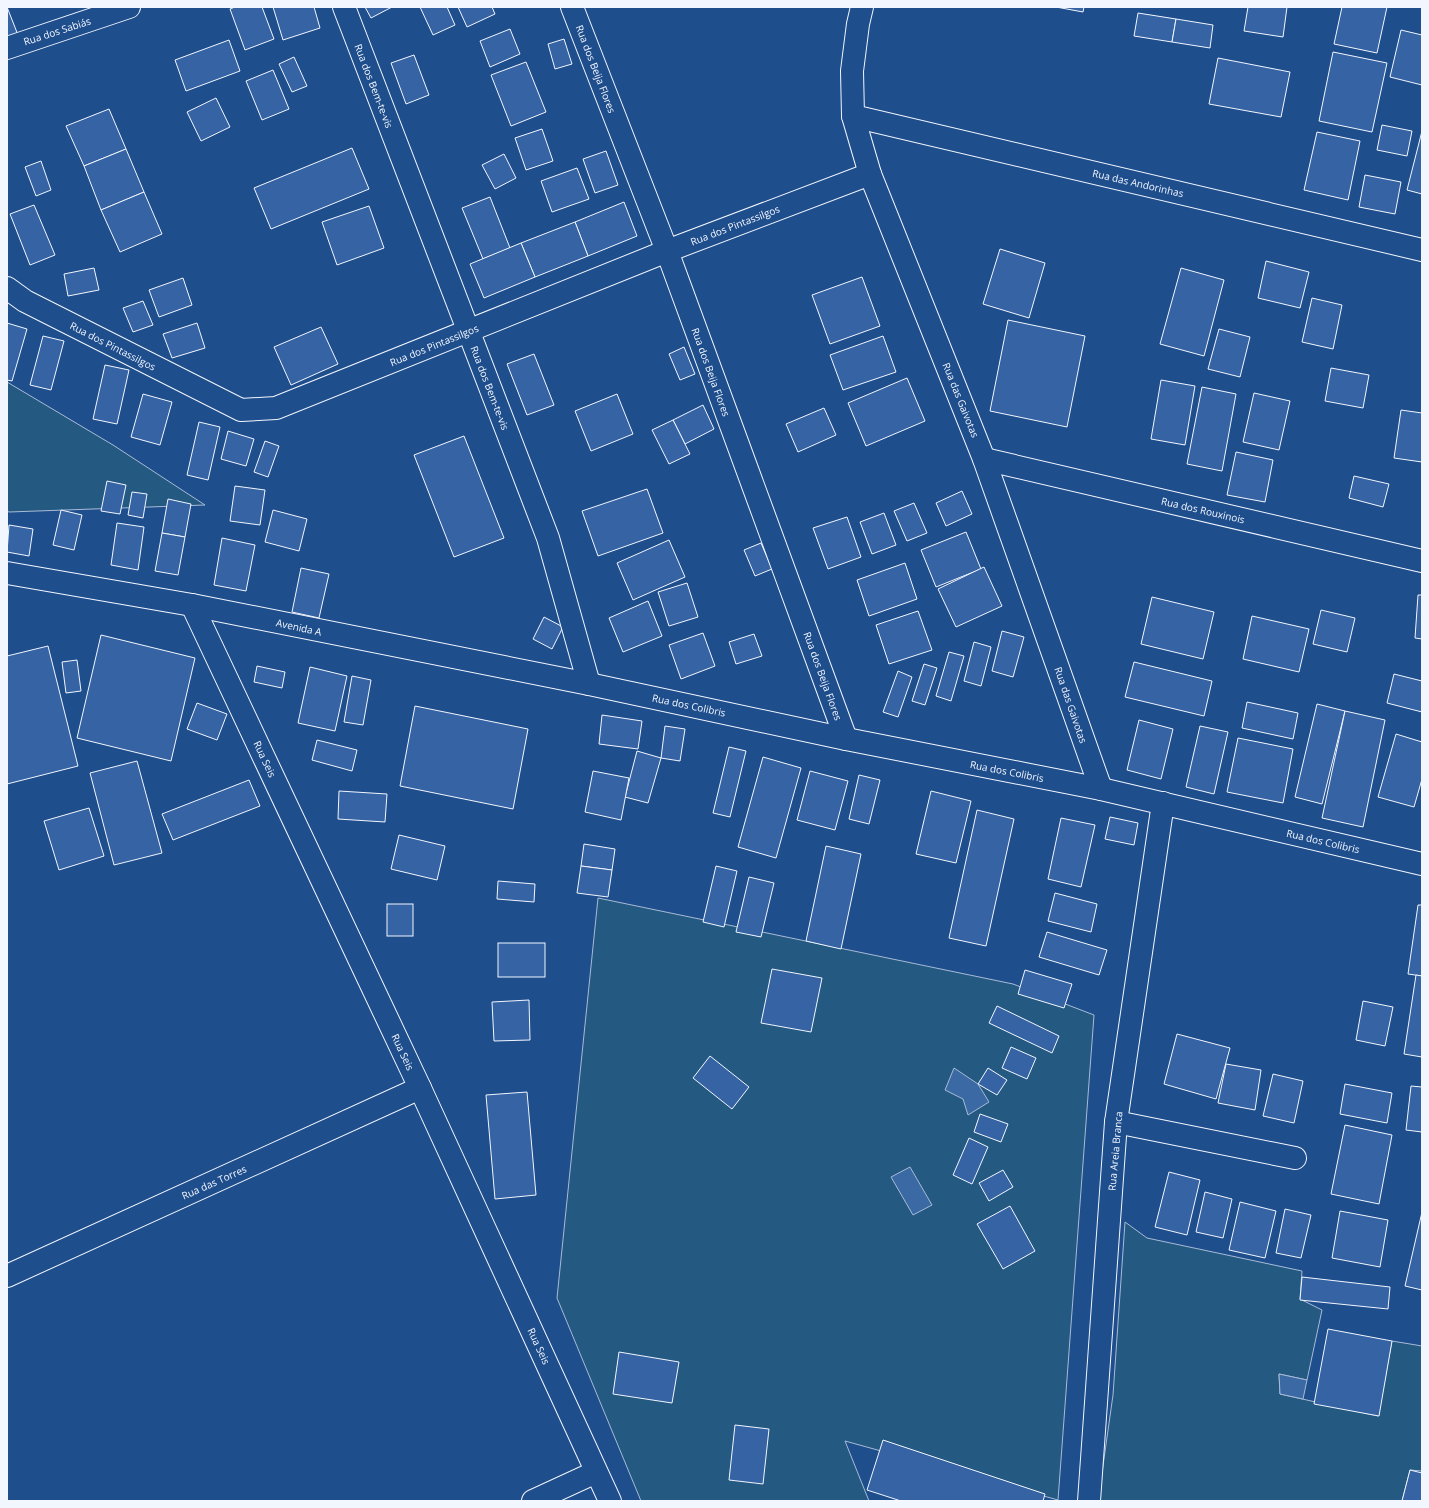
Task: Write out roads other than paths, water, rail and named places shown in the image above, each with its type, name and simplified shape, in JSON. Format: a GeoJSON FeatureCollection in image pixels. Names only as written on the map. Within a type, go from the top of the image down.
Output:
{"type":"FeatureCollection","features":[{"type":"Feature","properties":{"kind":"street","name":"Rua dos Sabiás"},"geometry":{"type":"LineString","coordinates":[[7,48],[129,7]]}},
{"type":"Feature","properties":{"kind":"street","name":"Rua dos Bem-te-vis"},"geometry":{"type":"LineString","coordinates":[[344,7],[548,538],[589,684]]}},
{"type":"Feature","properties":{"kind":"street","name":"Rua dos Beija Flores"},"geometry":{"type":"LineString","coordinates":[[572,7],[667,251],[846,739]]}},
{"type":"Feature","properties":{"kind":"street","name":"Rua das Gaivotas"},"geometry":{"type":"LineString","coordinates":[[862,7],[858,24],[852,71],[853,116],[870,174],[984,459],[1101,789]]}},
{"type":"Feature","properties":{"kind":"street","name":"Rua das Andorinhas"},"geometry":{"type":"LineString","coordinates":[[853,116],[1422,250]]}},
{"type":"Feature","properties":{"kind":"street","name":"Rua dos Pintassilgos"},"geometry":{"type":"LineString","coordinates":[[7,288],[25,302],[241,410],[276,408],[667,251],[870,174]]}},
{"type":"Feature","properties":{"kind":"street","name":"Rua dos Rouxinois"},"geometry":{"type":"LineString","coordinates":[[984,459],[1422,561]]}},
{"type":"Feature","properties":{"kind":"street","name":"Avenida A"},"geometry":{"type":"LineString","coordinates":[[7,573],[192,605],[589,684]]}},
{"type":"Feature","properties":{"kind":"street","name":"Rua Seis"},"geometry":{"type":"LineString","coordinates":[[192,605],[420,1088],[610,1501]]}},
{"type":"Feature","properties":{"kind":"street","name":"Rua dos Colibris"},"geometry":{"type":"LineString","coordinates":[[589,684],[846,739],[1101,789],[1422,864]]}},
{"type":"Feature","properties":{"kind":"street","name":"Rua Areia Branca"},"geometry":{"type":"LineString","coordinates":[[1089,1501],[1116,1122],[1163,803]]}},
{"type":"Feature","properties":{"kind":"street","name":"Rua das Torres"},"geometry":{"type":"LineString","coordinates":[[7,1276],[420,1088]]}},
{"type":"Feature","properties":{"kind":"street"},"geometry":{"type":"LineString","coordinates":[[1116,1122],[1295,1158]]}},
{"type":"Feature","properties":{"kind":"street"},"geometry":{"type":"LineString","coordinates":[[533,1501],[596,1472]]}}]}
